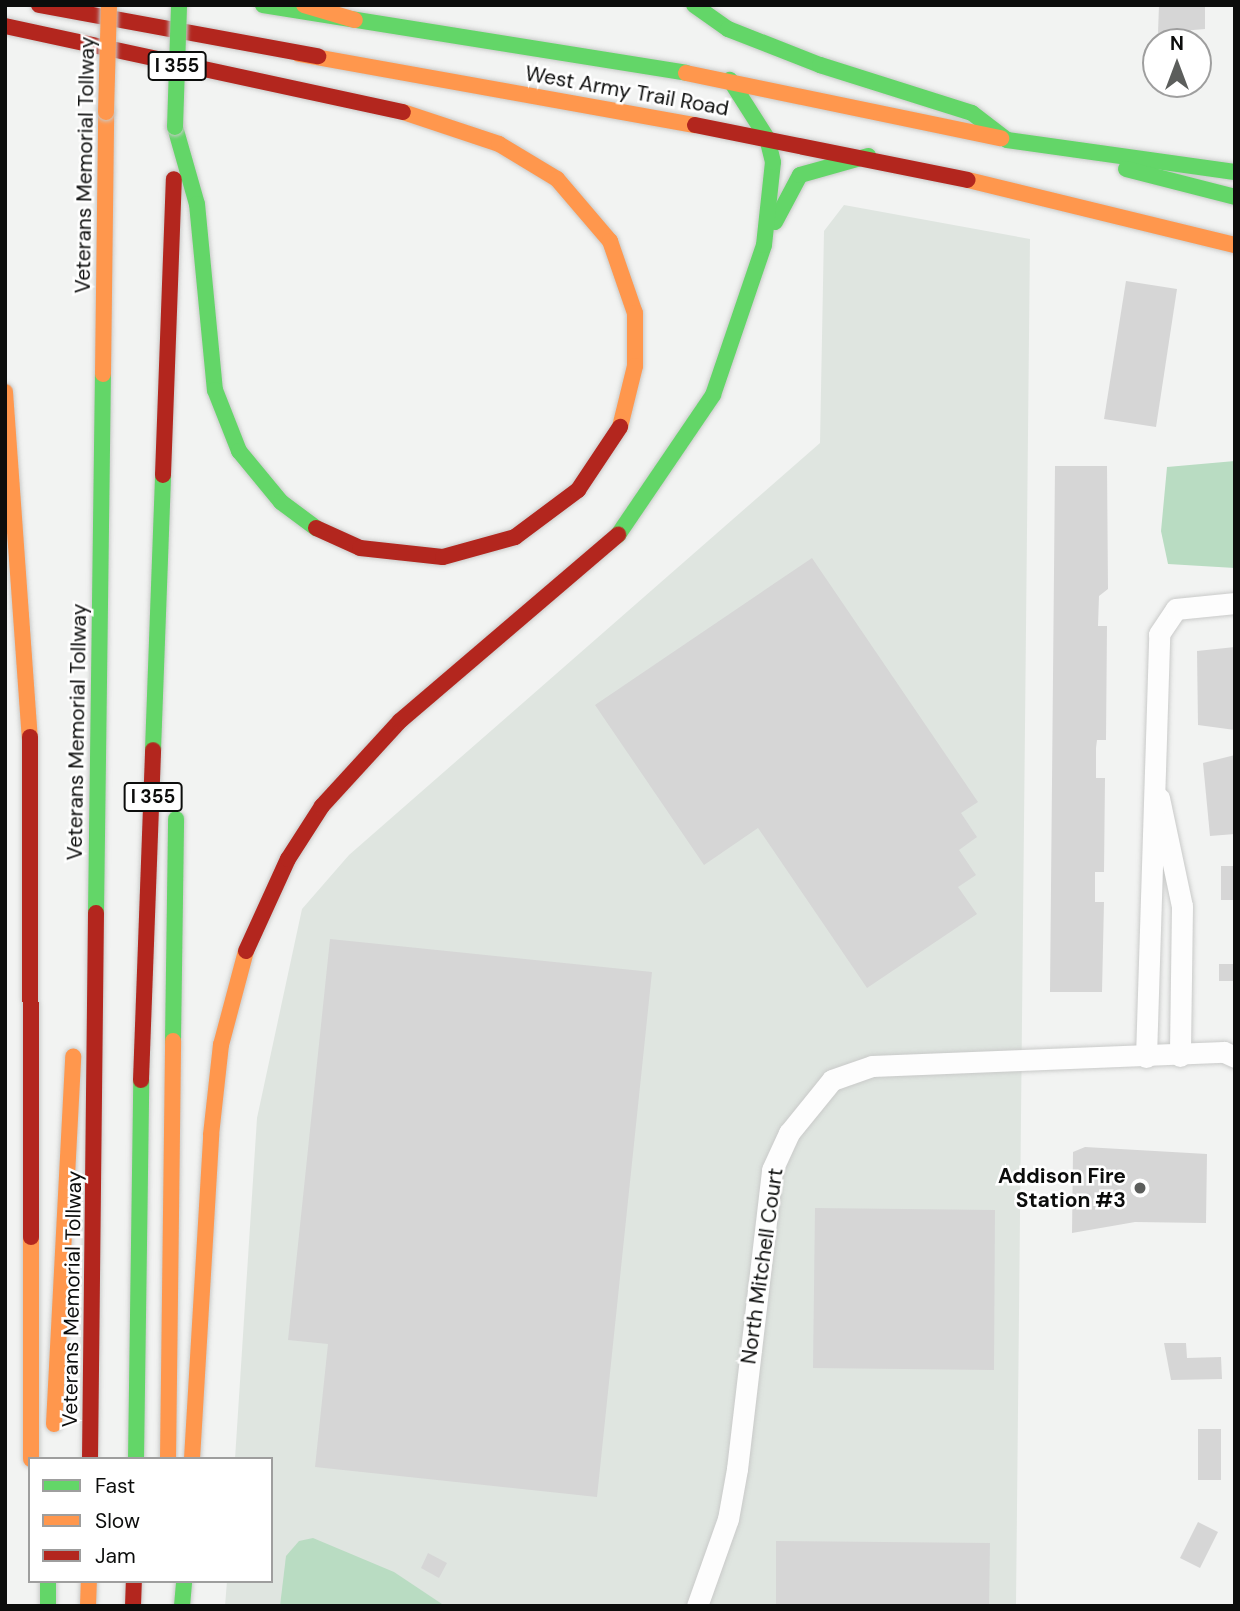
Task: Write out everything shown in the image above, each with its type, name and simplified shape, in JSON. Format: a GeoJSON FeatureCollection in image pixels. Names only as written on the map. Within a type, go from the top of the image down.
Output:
{"type":"FeatureCollection","features":[{"type":"Feature","properties":{"kind":"main road"},"geometry":{"type":"LineString","coordinates":[[39,5],[318,56]]}},
{"type":"Feature","properties":{"kind":"main road"},"geometry":{"type":"LineString","coordinates":[[92,5],[108,62]]}},
{"type":"Feature","properties":{"kind":"main road","name":"Veterans Memorial Tollway"},"geometry":{"type":"LineString","coordinates":[[90,1457],[109,5]]}},
{"type":"Feature","properties":{"kind":"main road","name":"I 355"},"geometry":{"type":"LineString","coordinates":[[136,1457],[141,1088],[173,299],[179,5]]}},
{"type":"Feature","properties":{"kind":"main road","name":"West Army Trail Road"},"geometry":{"type":"LineString","coordinates":[[263,5],[730,80],[1007,140],[1235,197]]}},
{"type":"Feature","properties":{"kind":"main road"},"geometry":{"type":"LineString","coordinates":[[304,5],[355,20]]}},
{"type":"Feature","properties":{"kind":"main road"},"geometry":{"type":"LineString","coordinates":[[694,5],[728,29],[820,65],[972,113],[1007,140],[1235,173]]}},
{"type":"Feature","properties":{"kind":"main road","name":"West Army Trail Road"},"geometry":{"type":"LineString","coordinates":[[5,15],[318,56],[868,156],[1235,245]]}},
{"type":"Feature","properties":{"kind":"main road"},"geometry":{"type":"LineString","coordinates":[[5,26],[421,116],[499,144],[557,179],[610,241],[635,313],[630,396],[595,470],[532,528],[490,547],[443,557],[360,548],[299,517],[251,470],[222,412],[197,204],[175,132]]}},
{"type":"Feature","properties":{"kind":"main road"},"geometry":{"type":"LineString","coordinates":[[730,80],[767,138],[773,162],[764,245]]}},
{"type":"Feature","properties":{"kind":"main road"},"geometry":{"type":"LineString","coordinates":[[192,1457],[221,1045],[232,992],[264,906],[322,806],[363,758],[589,563],[638,510],[713,395],[764,245],[800,175],[868,156]]}},
{"type":"Feature","properties":{"kind":"main road"},"geometry":{"type":"LineString","coordinates":[[173,299],[175,684]]}},
{"type":"Feature","properties":{"kind":"main road"},"geometry":{"type":"LineString","coordinates":[[5,392],[32,759],[31,1457]]}},
{"type":"Feature","properties":{"kind":"main road"},"geometry":{"type":"LineString","coordinates":[[54,1445],[75,1024],[99,660]]}},
{"type":"Feature","properties":{"kind":"main road"},"geometry":{"type":"LineString","coordinates":[[168,1457],[176,794]]}},
{"type":"Feature","properties":{"kind":"main road"},"geometry":{"type":"LineString","coordinates":[[35,1583],[36,1606]]}},
{"type":"Feature","properties":{"kind":"main road"},"geometry":{"type":"LineString","coordinates":[[48,1583],[48,1606]]}},
{"type":"Feature","properties":{"kind":"main road"},"geometry":{"type":"LineString","coordinates":[[88,1606],[89,1583]]}},
{"type":"Feature","properties":{"kind":"main road"},"geometry":{"type":"LineString","coordinates":[[133,1606],[134,1583]]}},
{"type":"Feature","properties":{"kind":"main road"},"geometry":{"type":"LineString","coordinates":[[167,1606],[168,1583]]}},
{"type":"Feature","properties":{"kind":"main road"},"geometry":{"type":"LineString","coordinates":[[182,1606],[184,1583]]}},
{"type":"Feature","properties":{"kind":"street"},"geometry":{"type":"LineString","coordinates":[[1146,1057],[1149,845],[1157,789],[1162,624],[1187,605],[1235,603]]}},
{"type":"Feature","properties":{"kind":"street"},"geometry":{"type":"LineString","coordinates":[[1157,789],[1177,872],[1182,945],[1180,1055]]}},
{"type":"Feature","properties":{"kind":"street"},"geometry":{"type":"LineString","coordinates":[[1147,946],[1182,945]]}},
{"type":"Feature","properties":{"kind":"street","name":"North Mitchell Court"},"geometry":{"type":"LineString","coordinates":[[697,1606],[728,1519],[737,1469],[769,1183],[780,1149],[816,1096],[832,1080],[872,1066],[1146,1057],[1231,1051]]}},
{"type":"Feature","properties":{"kind":"shaded area"},"geometry":{"type":"Polygon","coordinates":[[[844,205],[1030,239],[1016,1606],[225,1606],[227,1583],[273,1583],[273,1457],[235,1457],[257,1118],[302,909],[349,855],[820,443],[824,231],[844,205]]]}},
{"type":"Feature","properties":{"kind":"shaded area"},"geometry":{"type":"Polygon","coordinates":[[[1235,461],[1235,568],[1168,564],[1161,531],[1167,467],[1235,461]]]}},
{"type":"Feature","properties":{"kind":"shaded area"},"geometry":{"type":"Polygon","coordinates":[[[313,1538],[394,1572],[445,1606],[280,1606],[286,1556],[299,1541],[313,1538]]]}},
{"type":"Feature","properties":{"kind":"building"},"geometry":{"type":"Polygon","coordinates":[[[1159,5],[1205,5],[1205,28],[1158,28],[1159,5]]]}},
{"type":"Feature","properties":{"kind":"building"},"geometry":{"type":"Polygon","coordinates":[[[1126,281],[1177,289],[1156,427],[1104,419],[1126,281]]]}},
{"type":"Feature","properties":{"kind":"building"},"geometry":{"type":"Polygon","coordinates":[[[1055,466],[1107,466],[1108,589],[1099,596],[1098,626],[1107,626],[1106,740],[1097,740],[1096,748],[1096,778],[1105,778],[1104,872],[1095,872],[1095,902],[1104,902],[1102,992],[1050,992],[1055,466]]]}},
{"type":"Feature","properties":{"kind":"building"},"geometry":{"type":"Polygon","coordinates":[[[812,558],[978,802],[961,813],[977,837],[959,850],[976,875],[958,887],[977,914],[867,988],[758,828],[704,865],[595,705],[812,558]]]}},
{"type":"Feature","properties":{"kind":"building"},"geometry":{"type":"Polygon","coordinates":[[[1235,647],[1235,730],[1198,725],[1197,651],[1235,647]]]}},
{"type":"Feature","properties":{"kind":"building"},"geometry":{"type":"Polygon","coordinates":[[[1235,755],[1235,834],[1210,836],[1203,763],[1235,755]]]}},
{"type":"Feature","properties":{"kind":"building"},"geometry":{"type":"Polygon","coordinates":[[[1221,866],[1235,866],[1235,900],[1221,900],[1221,866]]]}},
{"type":"Feature","properties":{"kind":"building"},"geometry":{"type":"Polygon","coordinates":[[[330,939],[652,972],[597,1497],[315,1467],[328,1344],[288,1340],[330,939]]]}},
{"type":"Feature","properties":{"kind":"building"},"geometry":{"type":"Polygon","coordinates":[[[1219,964],[1235,964],[1235,981],[1219,981],[1219,964]]]}},
{"type":"Feature","properties":{"kind":"building","name":"Addison Fire Station #3"},"geometry":{"type":"Polygon","coordinates":[[[1085,1147],[1207,1154],[1206,1223],[1135,1222],[1072,1233],[1073,1152],[1085,1147]]]}},
{"type":"Feature","properties":{"kind":"building"},"geometry":{"type":"Polygon","coordinates":[[[815,1208],[995,1210],[994,1370],[813,1368],[815,1208]]]}},
{"type":"Feature","properties":{"kind":"building"},"geometry":{"type":"Polygon","coordinates":[[[1164,1343],[1186,1343],[1187,1358],[1221,1357],[1222,1379],[1171,1380],[1164,1343]]]}},
{"type":"Feature","properties":{"kind":"building"},"geometry":{"type":"Polygon","coordinates":[[[1198,1429],[1221,1429],[1221,1480],[1198,1480],[1198,1429]]]}},
{"type":"Feature","properties":{"kind":"building"},"geometry":{"type":"Polygon","coordinates":[[[1198,1522],[1218,1532],[1200,1568],[1180,1558],[1198,1522]]]}},
{"type":"Feature","properties":{"kind":"building"},"geometry":{"type":"Polygon","coordinates":[[[776,1541],[990,1543],[989,1606],[776,1606],[776,1541]]]}},
{"type":"Feature","properties":{"kind":"building"},"geometry":{"type":"Polygon","coordinates":[[[428,1553],[447,1563],[439,1578],[421,1568],[428,1553]]]}},
{"type":"Feature","properties":{"kind":"traffic: fast"},"geometry":{"type":"LineString","coordinates":[[175,127],[179,5]]}},
{"type":"Feature","properties":{"kind":"traffic: fast"},"geometry":{"type":"LineString","coordinates":[[263,5],[686,73]]}},
{"type":"Feature","properties":{"kind":"traffic: fast"},"geometry":{"type":"LineString","coordinates":[[694,5],[728,29],[820,65],[972,113],[1007,140]]}},
{"type":"Feature","properties":{"kind":"traffic: fast"},"geometry":{"type":"LineString","coordinates":[[618,535],[713,395],[764,245],[773,162],[767,138],[730,80]]}},
{"type":"Feature","properties":{"kind":"traffic: fast"},"geometry":{"type":"LineString","coordinates":[[175,127],[197,204],[215,390],[239,451],[281,502],[316,528]]}},
{"type":"Feature","properties":{"kind":"traffic: fast"},"geometry":{"type":"LineString","coordinates":[[1007,140],[1235,172]]}},
{"type":"Feature","properties":{"kind":"traffic: fast"},"geometry":{"type":"LineString","coordinates":[[775,222],[800,175],[868,156]]}},
{"type":"Feature","properties":{"kind":"traffic: fast"},"geometry":{"type":"LineString","coordinates":[[1126,169],[1235,197]]}},
{"type":"Feature","properties":{"kind":"traffic: fast"},"geometry":{"type":"LineString","coordinates":[[96,913],[103,374]]}},
{"type":"Feature","properties":{"kind":"traffic: fast"},"geometry":{"type":"LineString","coordinates":[[153,750],[163,475]]}},
{"type":"Feature","properties":{"kind":"traffic: fast"},"geometry":{"type":"LineString","coordinates":[[173,1041],[176,819]]}},
{"type":"Feature","properties":{"kind":"traffic: fast"},"geometry":{"type":"LineString","coordinates":[[136,1457],[141,1080]]}},
{"type":"Feature","properties":{"kind":"traffic: fast"},"geometry":{"type":"LineString","coordinates":[[48,1583],[48,1606]]}},
{"type":"Feature","properties":{"kind":"traffic: fast"},"geometry":{"type":"LineString","coordinates":[[182,1606],[184,1583]]}},
{"type":"Feature","properties":{"kind":"traffic: slow"},"geometry":{"type":"LineString","coordinates":[[106,112],[109,5]]}},
{"type":"Feature","properties":{"kind":"traffic: slow"},"geometry":{"type":"LineString","coordinates":[[304,5],[355,20]]}},
{"type":"Feature","properties":{"kind":"traffic: slow"},"geometry":{"type":"LineString","coordinates":[[299,54],[695,125]]}},
{"type":"Feature","properties":{"kind":"traffic: slow"},"geometry":{"type":"LineString","coordinates":[[686,73],[1001,138]]}},
{"type":"Feature","properties":{"kind":"traffic: slow"},"geometry":{"type":"LineString","coordinates":[[103,374],[106,112]]}},
{"type":"Feature","properties":{"kind":"traffic: slow"},"geometry":{"type":"LineString","coordinates":[[403,112],[499,144],[557,179],[610,241],[635,313],[635,366],[620,427]]}},
{"type":"Feature","properties":{"kind":"traffic: slow"},"geometry":{"type":"LineString","coordinates":[[968,180],[1235,245]]}},
{"type":"Feature","properties":{"kind":"traffic: slow"},"geometry":{"type":"LineString","coordinates":[[5,392],[30,737]]}},
{"type":"Feature","properties":{"kind":"traffic: slow"},"geometry":{"type":"LineString","coordinates":[[192,1457],[211,1135],[221,1045],[246,951]]}},
{"type":"Feature","properties":{"kind":"traffic: slow"},"geometry":{"type":"LineString","coordinates":[[168,1457],[173,1041]]}},
{"type":"Feature","properties":{"kind":"traffic: slow"},"geometry":{"type":"LineString","coordinates":[[54,1424],[73,1056]]}},
{"type":"Feature","properties":{"kind":"traffic: slow"},"geometry":{"type":"LineString","coordinates":[[31,1237],[31,1457]]}},
{"type":"Feature","properties":{"kind":"traffic: slow"},"geometry":{"type":"LineString","coordinates":[[88,1606],[89,1583]]}},
{"type":"Feature","properties":{"kind":"traffic: jam"},"geometry":{"type":"LineString","coordinates":[[39,5],[318,56]]}},
{"type":"Feature","properties":{"kind":"traffic: jam"},"geometry":{"type":"LineString","coordinates":[[5,26],[403,112]]}},
{"type":"Feature","properties":{"kind":"traffic: jam"},"geometry":{"type":"LineString","coordinates":[[695,125],[968,180]]}},
{"type":"Feature","properties":{"kind":"traffic: jam"},"geometry":{"type":"LineString","coordinates":[[163,475],[174,179]]}},
{"type":"Feature","properties":{"kind":"traffic: jam"},"geometry":{"type":"LineString","coordinates":[[316,528],[360,548],[443,557],[515,537],[578,490],[620,427]]}},
{"type":"Feature","properties":{"kind":"traffic: jam"},"geometry":{"type":"LineString","coordinates":[[246,951],[288,859],[322,806],[400,721],[618,535]]}},
{"type":"Feature","properties":{"kind":"traffic: jam"},"geometry":{"type":"LineString","coordinates":[[30,737],[31,1237]]}},
{"type":"Feature","properties":{"kind":"traffic: jam"},"geometry":{"type":"LineString","coordinates":[[141,1080],[153,750]]}},
{"type":"Feature","properties":{"kind":"traffic: jam"},"geometry":{"type":"LineString","coordinates":[[90,1457],[96,913]]}},
{"type":"Feature","properties":{"kind":"traffic: jam"},"geometry":{"type":"LineString","coordinates":[[133,1606],[134,1583]]}},
{"type":"Feature","properties":{"kind":"place","name":"Addison Fire Station #3"},"geometry":{"type":"Point","coordinates":[1140,1188]}}]}
